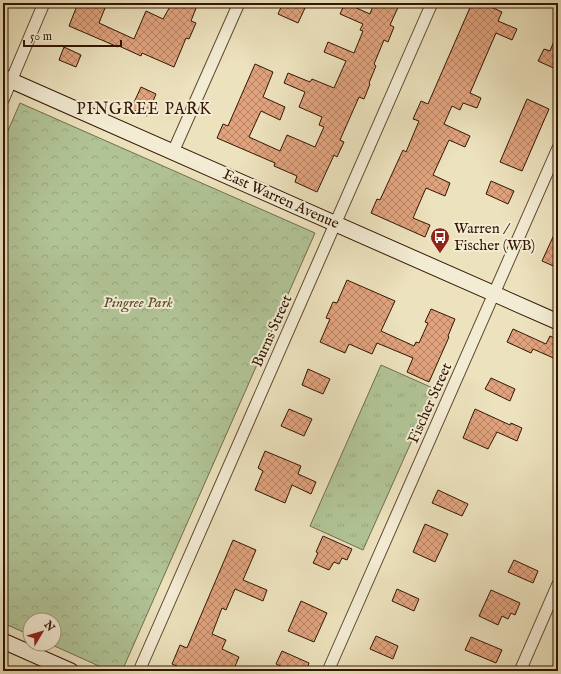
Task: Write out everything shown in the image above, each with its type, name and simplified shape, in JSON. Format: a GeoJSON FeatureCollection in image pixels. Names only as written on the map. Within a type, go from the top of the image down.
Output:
{"type":"FeatureCollection","features":[{"type":"Feature","properties":{"kind":"main road","name":"East Warren Avenue"},"geometry":{"type":"LineString","coordinates":[[7,79],[558,322]]}},
{"type":"Feature","properties":{"kind":"main road"},"geometry":{"type":"LineString","coordinates":[[3,641],[71,671]]}},
{"type":"Feature","properties":{"kind":"street"},"geometry":{"type":"LineString","coordinates":[[3,100],[7,79],[44,3]]}},
{"type":"Feature","properties":{"kind":"street"},"geometry":{"type":"LineString","coordinates":[[173,152],[239,3]]}},
{"type":"Feature","properties":{"kind":"street","name":"Burns Street"},"geometry":{"type":"LineString","coordinates":[[139,671],[432,3]]}},
{"type":"Feature","properties":{"kind":"street","name":"Fischer Street"},"geometry":{"type":"LineString","coordinates":[[328,671],[558,148]]}},
{"type":"Feature","properties":{"kind":"street"},"geometry":{"type":"LineString","coordinates":[[520,671],[558,584]]}},
{"type":"Feature","properties":{"kind":"green space","name":"Pingree Park"},"geometry":{"type":"Polygon","coordinates":[[[20,103],[315,233],[122,671],[110,671],[62,649],[62,612],[22,612],[22,631],[3,623],[3,142],[20,103]]]}},
{"type":"Feature","properties":{"kind":"green space"},"geometry":{"type":"Polygon","coordinates":[[[381,365],[435,389],[363,550],[310,526],[381,365]]]}},
{"type":"Feature","properties":{"kind":"building"},"geometry":{"type":"Polygon","coordinates":[[[78,3],[107,3],[99,23],[134,39],[146,11],[163,19],[172,3],[198,3],[191,21],[196,23],[189,39],[186,38],[174,67],[142,53],[141,56],[69,26],[78,3]]]}},
{"type":"Feature","properties":{"kind":"building"},"geometry":{"type":"Polygon","coordinates":[[[283,3],[293,3],[305,8],[298,23],[278,14],[283,3]]]}},
{"type":"Feature","properties":{"kind":"building"},"geometry":{"type":"Polygon","coordinates":[[[345,3],[370,14],[374,3],[400,3],[390,25],[394,27],[388,42],[384,40],[374,64],[376,66],[364,99],[359,97],[340,140],[344,142],[337,157],[334,155],[317,192],[295,182],[297,176],[274,166],[275,163],[217,138],[223,124],[228,126],[255,64],[273,72],[263,97],[285,107],[280,120],[261,111],[249,137],[280,151],[287,135],[315,147],[324,127],[319,125],[322,117],[299,107],[305,92],[284,83],[288,73],[310,82],[312,79],[334,88],[346,61],[324,52],[328,42],[354,53],[363,31],[360,30],[363,24],[340,14],[345,3]]]}},
{"type":"Feature","properties":{"kind":"building"},"geometry":{"type":"Polygon","coordinates":[[[472,3],[482,3],[502,12],[498,21],[517,29],[512,40],[496,33],[470,93],[481,98],[477,108],[463,103],[460,110],[452,106],[444,124],[470,136],[465,147],[449,140],[433,175],[450,183],[445,196],[426,188],[413,218],[430,225],[425,237],[371,213],[377,199],[380,200],[403,150],[406,152],[419,121],[413,119],[421,101],[428,104],[472,3]]]}},
{"type":"Feature","properties":{"kind":"building"},"geometry":{"type":"Polygon","coordinates":[[[558,31],[558,70],[538,61],[544,49],[550,51],[558,31]]]}},
{"type":"Feature","properties":{"kind":"building"},"geometry":{"type":"Polygon","coordinates":[[[64,47],[81,55],[76,67],[59,60],[64,47]]]}},
{"type":"Feature","properties":{"kind":"building"},"geometry":{"type":"Polygon","coordinates":[[[141,87],[156,94],[147,116],[131,109],[141,87]]]}},
{"type":"Feature","properties":{"kind":"building"},"geometry":{"type":"Polygon","coordinates":[[[527,99],[549,109],[522,171],[500,162],[527,99]]]}},
{"type":"Feature","properties":{"kind":"building"},"geometry":{"type":"Polygon","coordinates":[[[491,181],[514,191],[508,204],[486,194],[491,181]]]}},
{"type":"Feature","properties":{"kind":"building"},"geometry":{"type":"Polygon","coordinates":[[[558,226],[558,268],[542,261],[558,226]]]}},
{"type":"Feature","properties":{"kind":"building"},"geometry":{"type":"Polygon","coordinates":[[[347,280],[395,301],[381,331],[414,346],[416,342],[419,343],[428,323],[425,322],[431,309],[455,319],[448,336],[449,337],[429,382],[407,372],[413,358],[377,343],[372,354],[349,344],[345,353],[320,342],[330,319],[326,318],[333,302],[337,303],[347,280]]]}},
{"type":"Feature","properties":{"kind":"building"},"geometry":{"type":"Polygon","coordinates":[[[513,329],[546,344],[550,336],[558,340],[558,360],[533,349],[531,353],[507,342],[513,329]]]}},
{"type":"Feature","properties":{"kind":"building"},"geometry":{"type":"Polygon","coordinates":[[[308,369],[330,379],[323,394],[302,385],[308,369]]]}},
{"type":"Feature","properties":{"kind":"building"},"geometry":{"type":"Polygon","coordinates":[[[491,378],[515,389],[510,401],[485,389],[491,378]]]}},
{"type":"Feature","properties":{"kind":"building"},"geometry":{"type":"Polygon","coordinates":[[[289,409],[312,419],[304,436],[281,426],[289,409]]]}},
{"type":"Feature","properties":{"kind":"building"},"geometry":{"type":"Polygon","coordinates":[[[475,409],[510,425],[511,423],[522,428],[517,441],[497,432],[488,449],[463,438],[475,409]]]}},
{"type":"Feature","properties":{"kind":"building"},"geometry":{"type":"Polygon","coordinates":[[[265,451],[301,466],[298,474],[316,482],[311,494],[292,485],[285,503],[255,490],[263,471],[258,468],[265,451]]]}},
{"type":"Feature","properties":{"kind":"building"},"geometry":{"type":"Polygon","coordinates":[[[438,490],[468,504],[462,516],[432,503],[438,490]]]}},
{"type":"Feature","properties":{"kind":"building"},"geometry":{"type":"Polygon","coordinates":[[[425,524],[448,534],[435,562],[413,552],[425,524]]]}},
{"type":"Feature","properties":{"kind":"building"},"geometry":{"type":"Polygon","coordinates":[[[323,536],[352,549],[347,560],[342,558],[339,564],[334,562],[329,570],[313,563],[318,553],[316,552],[323,536]]]}},
{"type":"Feature","properties":{"kind":"building"},"geometry":{"type":"Polygon","coordinates":[[[233,540],[256,550],[243,580],[267,590],[263,601],[235,589],[226,610],[222,608],[212,634],[226,640],[222,649],[239,657],[233,671],[188,671],[172,664],[180,645],[187,648],[233,540]]]}},
{"type":"Feature","properties":{"kind":"building"},"geometry":{"type":"Polygon","coordinates":[[[514,560],[538,571],[533,583],[508,572],[514,560]]]}},
{"type":"Feature","properties":{"kind":"building"},"geometry":{"type":"Polygon","coordinates":[[[397,589],[419,599],[414,611],[392,601],[397,589]]]}},
{"type":"Feature","properties":{"kind":"building"},"geometry":{"type":"Polygon","coordinates":[[[491,590],[520,603],[515,615],[511,613],[508,619],[502,616],[498,625],[479,616],[491,590]]]}},
{"type":"Feature","properties":{"kind":"building"},"geometry":{"type":"Polygon","coordinates":[[[301,601],[327,613],[314,642],[288,631],[301,601]]]}},
{"type":"Feature","properties":{"kind":"building"},"geometry":{"type":"Polygon","coordinates":[[[376,636],[398,646],[393,659],[370,649],[376,636]]]}},
{"type":"Feature","properties":{"kind":"building"},"geometry":{"type":"Polygon","coordinates":[[[471,637],[502,650],[496,663],[465,650],[471,637]]]}},
{"type":"Feature","properties":{"kind":"building"},"geometry":{"type":"Polygon","coordinates":[[[282,651],[309,663],[306,671],[283,671],[285,668],[276,664],[282,651]]]}},
{"type":"Feature","properties":{"kind":"place","name":"Warren / Fischer (WB)"},"geometry":{"type":"Point","coordinates":[440,254]}},
{"type":"Feature","properties":{"kind":"district","name":"PINGREE PARK"},"geometry":{"type":"Point","coordinates":[144,110]}}]}
